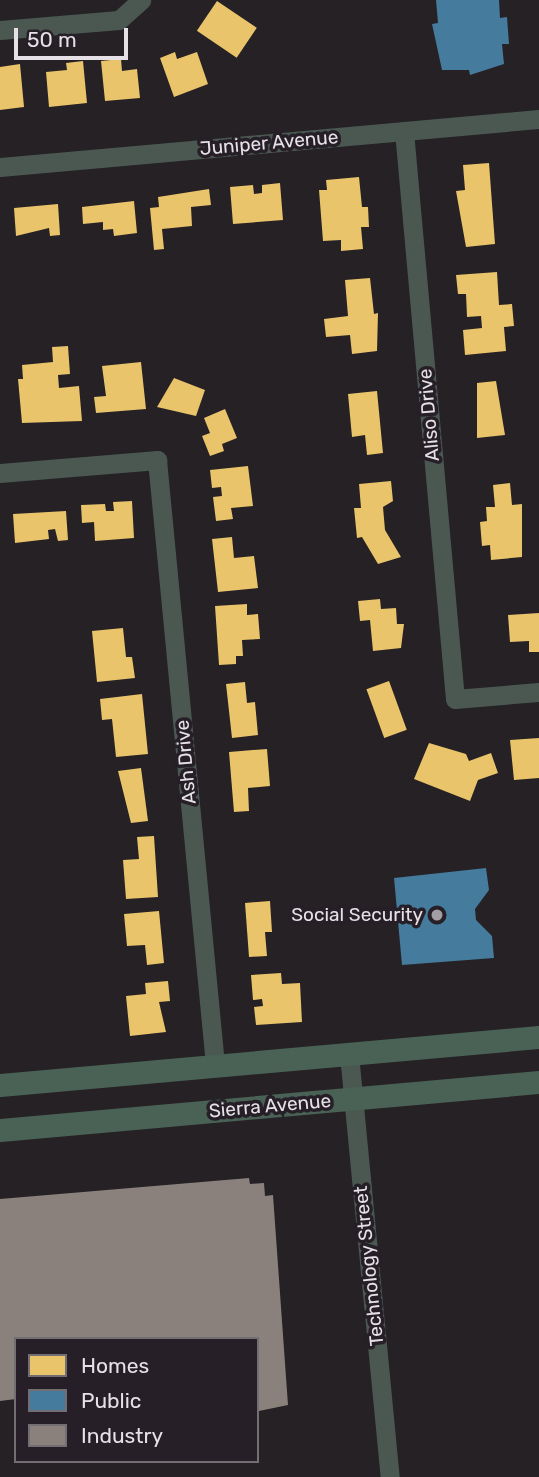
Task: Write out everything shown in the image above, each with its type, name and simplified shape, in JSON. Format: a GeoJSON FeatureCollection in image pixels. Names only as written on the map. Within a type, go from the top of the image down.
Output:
{"type":"FeatureCollection","features":[{"type":"Feature","properties":{"kind":"main road"},"geometry":{"type":"LineString","coordinates":[[0,1085],[539,1037]]}},
{"type":"Feature","properties":{"kind":"main road","name":"Sierra Avenue"},"geometry":{"type":"LineString","coordinates":[[0,1130],[539,1082]]}},
{"type":"Feature","properties":{"kind":"street"},"geometry":{"type":"LineString","coordinates":[[0,30],[119,20],[140,2]]}},
{"type":"Feature","properties":{"kind":"street","name":"Juniper Avenue"},"geometry":{"type":"LineString","coordinates":[[0,167],[539,119]]}},
{"type":"Feature","properties":{"kind":"street","name":"Aliso Drive"},"geometry":{"type":"LineString","coordinates":[[404,131],[454,699],[539,692]]}},
{"type":"Feature","properties":{"kind":"street","name":"Ash Drive"},"geometry":{"type":"LineString","coordinates":[[0,473],[157,460],[215,1065]]}},
{"type":"Feature","properties":{"kind":"street","name":"Technology Street"},"geometry":{"type":"LineString","coordinates":[[349,1054],[390,1477]]}},
{"type":"Feature","properties":{"kind":"building: Homes"},"geometry":{"type":"Polygon","coordinates":[[[217,1],[257,28],[237,58],[197,31],[217,1]]]}},
{"type":"Feature","properties":{"kind":"building: Homes"},"geometry":{"type":"Polygon","coordinates":[[[175,52],[177,59],[197,52],[208,84],[174,97],[160,58],[175,52]]]}},
{"type":"Feature","properties":{"kind":"building: Homes"},"geometry":{"type":"Polygon","coordinates":[[[121,59],[122,71],[137,69],[140,98],[105,101],[101,61],[121,59]]]}},
{"type":"Feature","properties":{"kind":"building: Homes"},"geometry":{"type":"Polygon","coordinates":[[[83,61],[87,103],[49,107],[46,72],[67,70],[66,63],[83,61]]]}},
{"type":"Feature","properties":{"kind":"building: Homes"},"geometry":{"type":"Polygon","coordinates":[[[20,64],[24,107],[0,110],[0,67],[20,64]]]}},
{"type":"Feature","properties":{"kind":"building: Homes"},"geometry":{"type":"Polygon","coordinates":[[[489,163],[495,244],[466,247],[456,191],[465,190],[463,165],[489,163]]]}},
{"type":"Feature","properties":{"kind":"building: Homes"},"geometry":{"type":"Polygon","coordinates":[[[359,177],[362,207],[368,207],[369,227],[361,227],[363,249],[341,251],[341,240],[323,241],[319,190],[327,190],[326,180],[359,177]]]}},
{"type":"Feature","properties":{"kind":"building: Homes"},"geometry":{"type":"Polygon","coordinates":[[[280,183],[283,220],[233,224],[230,187],[253,185],[254,194],[262,193],[262,185],[280,183]]]}},
{"type":"Feature","properties":{"kind":"building: Homes"},"geometry":{"type":"Polygon","coordinates":[[[209,189],[211,205],[191,207],[192,226],[162,229],[164,249],[154,250],[150,208],[159,207],[158,197],[209,189]]]}},
{"type":"Feature","properties":{"kind":"building: Homes"},"geometry":{"type":"Polygon","coordinates":[[[134,201],[137,233],[114,236],[113,229],[103,230],[103,222],[83,224],[82,207],[134,201]]]}},
{"type":"Feature","properties":{"kind":"building: Homes"},"geometry":{"type":"Polygon","coordinates":[[[58,204],[60,235],[50,236],[49,228],[16,236],[14,208],[58,204]]]}},
{"type":"Feature","properties":{"kind":"building: Homes"},"geometry":{"type":"Polygon","coordinates":[[[497,272],[499,305],[512,304],[514,326],[504,327],[506,351],[465,355],[463,330],[482,328],[481,316],[467,317],[466,294],[458,294],[456,275],[497,272]]]}},
{"type":"Feature","properties":{"kind":"building: Homes"},"geometry":{"type":"Polygon","coordinates":[[[370,278],[374,314],[378,313],[377,351],[352,354],[350,335],[326,337],[324,319],[348,316],[345,280],[370,278]]]}},
{"type":"Feature","properties":{"kind":"building: Homes"},"geometry":{"type":"Polygon","coordinates":[[[68,346],[70,374],[58,375],[59,388],[79,386],[82,421],[22,423],[18,379],[23,379],[22,365],[53,362],[52,347],[68,346]]]}},
{"type":"Feature","properties":{"kind":"building: Homes"},"geometry":{"type":"Polygon","coordinates":[[[141,362],[146,409],[96,413],[94,397],[106,396],[102,366],[141,362]]]}},
{"type":"Feature","properties":{"kind":"building: Homes"},"geometry":{"type":"Polygon","coordinates":[[[174,378],[205,390],[196,416],[157,407],[174,378]]]}},
{"type":"Feature","properties":{"kind":"building: Homes"},"geometry":{"type":"Polygon","coordinates":[[[496,381],[505,435],[477,438],[477,383],[496,381]]]}},
{"type":"Feature","properties":{"kind":"building: Homes"},"geometry":{"type":"Polygon","coordinates":[[[377,391],[383,453],[367,455],[365,435],[352,437],[348,394],[377,391]]]}},
{"type":"Feature","properties":{"kind":"building: Homes"},"geometry":{"type":"Polygon","coordinates":[[[225,409],[237,438],[222,444],[224,451],[210,456],[202,436],[210,433],[204,418],[225,409]]]}},
{"type":"Feature","properties":{"kind":"building: Homes"},"geometry":{"type":"Polygon","coordinates":[[[248,466],[253,506],[231,508],[233,519],[216,521],[213,497],[222,496],[221,487],[212,488],[210,470],[248,466]]]}},
{"type":"Feature","properties":{"kind":"building: Homes"},"geometry":{"type":"Polygon","coordinates":[[[391,481],[393,501],[383,507],[385,530],[401,557],[378,564],[362,537],[357,538],[354,508],[361,508],[359,484],[391,481]]]}},
{"type":"Feature","properties":{"kind":"building: Homes"},"geometry":{"type":"Polygon","coordinates":[[[510,483],[512,505],[522,504],[522,557],[491,560],[490,545],[482,546],[480,522],[487,521],[486,507],[495,507],[493,485],[510,483]]]}},
{"type":"Feature","properties":{"kind":"building: Homes"},"geometry":{"type":"Polygon","coordinates":[[[132,501],[134,538],[95,541],[94,522],[82,523],[81,505],[105,504],[106,511],[114,511],[113,502],[132,501]]]}},
{"type":"Feature","properties":{"kind":"building: Homes"},"geometry":{"type":"Polygon","coordinates":[[[66,511],[68,540],[58,541],[55,529],[48,530],[49,539],[15,543],[13,514],[66,511]]]}},
{"type":"Feature","properties":{"kind":"building: Homes"},"geometry":{"type":"Polygon","coordinates":[[[232,537],[234,558],[254,556],[258,588],[218,592],[212,539],[232,537]]]}},
{"type":"Feature","properties":{"kind":"building: Homes"},"geometry":{"type":"Polygon","coordinates":[[[380,599],[381,609],[396,608],[397,624],[404,624],[401,648],[373,651],[370,620],[360,621],[358,601],[380,599]]]}},
{"type":"Feature","properties":{"kind":"building: Homes"},"geometry":{"type":"Polygon","coordinates":[[[247,604],[247,615],[258,614],[260,639],[242,640],[243,656],[236,656],[236,664],[219,665],[215,606],[247,604]]]}},
{"type":"Feature","properties":{"kind":"building: Homes"},"geometry":{"type":"Polygon","coordinates":[[[539,613],[539,652],[529,652],[529,641],[510,642],[508,615],[539,613]]]}},
{"type":"Feature","properties":{"kind":"building: Homes"},"geometry":{"type":"Polygon","coordinates":[[[123,628],[126,657],[132,657],[135,678],[97,682],[92,631],[123,628]]]}},
{"type":"Feature","properties":{"kind":"building: Homes"},"geometry":{"type":"Polygon","coordinates":[[[389,681],[407,730],[384,738],[366,689],[389,681]]]}},
{"type":"Feature","properties":{"kind":"building: Homes"},"geometry":{"type":"Polygon","coordinates":[[[245,682],[247,703],[255,702],[258,735],[232,738],[226,684],[245,682]]]}},
{"type":"Feature","properties":{"kind":"building: Homes"},"geometry":{"type":"Polygon","coordinates":[[[142,694],[148,754],[116,757],[112,719],[102,720],[100,699],[142,694]]]}},
{"type":"Feature","properties":{"kind":"building: Homes"},"geometry":{"type":"Polygon","coordinates":[[[539,738],[539,778],[514,780],[510,740],[539,738]]]}},
{"type":"Feature","properties":{"kind":"building: Homes"},"geometry":{"type":"Polygon","coordinates":[[[429,743],[466,754],[469,761],[491,753],[498,773],[478,780],[470,801],[414,779],[429,743]]]}},
{"type":"Feature","properties":{"kind":"building: Homes"},"geometry":{"type":"Polygon","coordinates":[[[267,749],[270,786],[248,788],[249,811],[234,812],[229,752],[267,749]]]}},
{"type":"Feature","properties":{"kind":"building: Homes"},"geometry":{"type":"Polygon","coordinates":[[[141,768],[148,821],[131,823],[118,771],[141,768]]]}},
{"type":"Feature","properties":{"kind":"building: Homes"},"geometry":{"type":"Polygon","coordinates":[[[154,836],[158,897],[126,899],[123,860],[139,859],[137,837],[154,836]]]}},
{"type":"Feature","properties":{"kind":"building: Homes"},"geometry":{"type":"Polygon","coordinates":[[[270,901],[272,932],[265,932],[267,956],[249,957],[245,903],[270,901]]]}},
{"type":"Feature","properties":{"kind":"building: Homes"},"geometry":{"type":"Polygon","coordinates":[[[159,911],[164,963],[147,965],[145,945],[127,946],[124,914],[159,911]]]}},
{"type":"Feature","properties":{"kind":"building: Homes"},"geometry":{"type":"Polygon","coordinates":[[[281,973],[282,984],[300,983],[302,1022],[256,1025],[254,1007],[263,1006],[262,999],[253,1000],[251,975],[281,973]]]}},
{"type":"Feature","properties":{"kind":"building: Homes"},"geometry":{"type":"Polygon","coordinates":[[[168,981],[170,1001],[159,1002],[166,1032],[130,1036],[126,996],[146,994],[145,983],[168,981]]]}},
{"type":"Feature","properties":{"kind":"building: Public"},"geometry":{"type":"Polygon","coordinates":[[[436,0],[499,0],[500,18],[507,17],[509,44],[502,44],[504,64],[470,75],[469,70],[442,70],[432,24],[438,23],[436,0]]]}},
{"type":"Feature","properties":{"kind":"building: Public","name":"Social Security"},"geometry":{"type":"Polygon","coordinates":[[[486,868],[489,890],[475,909],[476,920],[492,936],[494,958],[402,965],[394,878],[486,868]]]}},
{"type":"Feature","properties":{"kind":"building: Industry"},"geometry":{"type":"Polygon","coordinates":[[[249,1178],[250,1184],[264,1183],[265,1196],[273,1195],[288,1405],[259,1411],[259,1337],[14,1337],[14,1399],[0,1401],[0,1199],[249,1178]]]}},
{"type":"Feature","properties":{"kind":"place","name":"Social Security"},"geometry":{"type":"Point","coordinates":[437,915]}}]}
